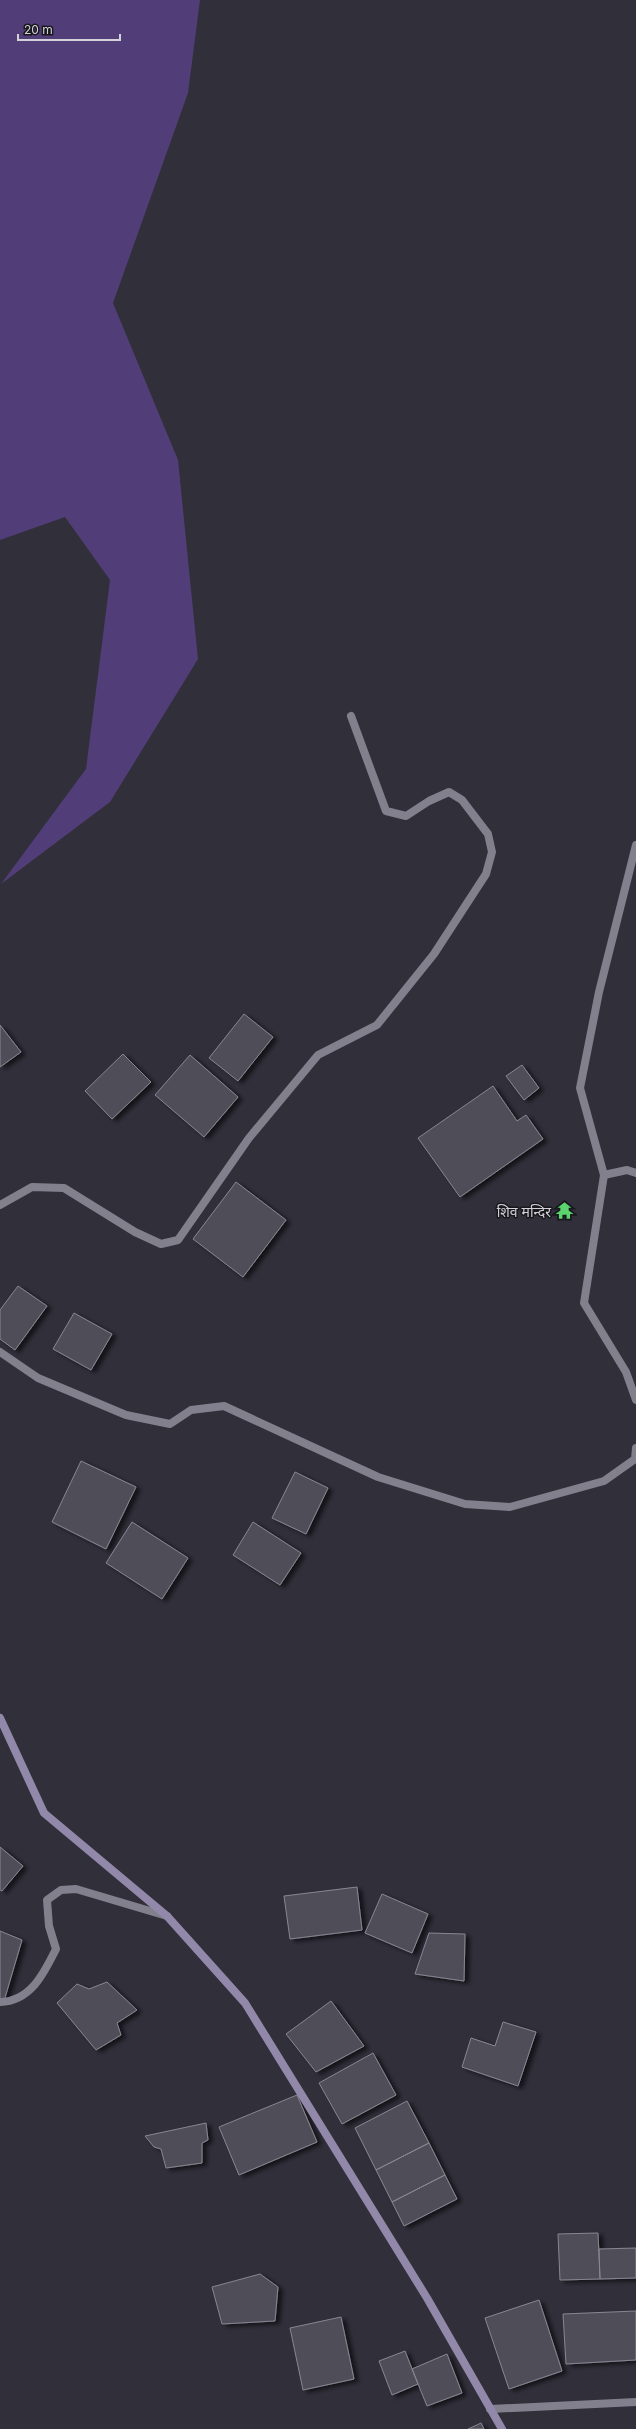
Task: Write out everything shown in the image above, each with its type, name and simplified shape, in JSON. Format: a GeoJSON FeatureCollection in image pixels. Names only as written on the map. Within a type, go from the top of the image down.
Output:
{"type":"FeatureCollection","features":[{"type":"Feature","properties":{"kind":"street"},"geometry":{"type":"LineString","coordinates":[[0,1205],[32,1187],[64,1188],[134,1232],[161,1244],[178,1240],[249,1138],[318,1055],[377,1025],[434,954],[486,874],[492,852],[488,834],[462,800],[449,792],[429,801],[406,816],[386,811],[351,716]]}},
{"type":"Feature","properties":{"kind":"street"},"geometry":{"type":"LineString","coordinates":[[636,844],[599,992],[580,1088],[604,1175],[584,1303],[626,1372],[636,1400]]}},
{"type":"Feature","properties":{"kind":"street"},"geometry":{"type":"LineString","coordinates":[[604,1175],[627,1170],[636,1173]]}},
{"type":"Feature","properties":{"kind":"street"},"geometry":{"type":"LineString","coordinates":[[0,1352],[38,1378],[126,1415],[170,1424],[191,1410],[224,1406],[378,1478],[465,1504],[510,1507],[604,1481],[635,1459],[636,1448]]}},
{"type":"Feature","properties":{"kind":"street"},"geometry":{"type":"LineString","coordinates":[[0,1718],[44,1813],[167,1916],[246,2003],[428,2298],[502,2429]]}},
{"type":"Feature","properties":{"kind":"street"},"geometry":{"type":"LineString","coordinates":[[0,2002],[13,2002],[40,1981],[56,1949],[49,1926],[47,1900],[61,1890],[76,1889],[167,1916]]}},
{"type":"Feature","properties":{"kind":"street"},"geometry":{"type":"LineString","coordinates":[[490,2409],[636,2402]]}},
{"type":"Feature","properties":{"kind":"shaded area"},"geometry":{"type":"Polygon","coordinates":[[[0,0],[200,0],[188,93],[113,303],[178,460],[198,659],[110,802],[1,884],[86,769],[110,580],[65,517],[0,540],[0,0]]]}},
{"type":"Feature","properties":{"kind":"building"},"geometry":{"type":"Polygon","coordinates":[[[244,1014],[273,1037],[238,1081],[209,1058],[244,1014]]]}},
{"type":"Feature","properties":{"kind":"building"},"geometry":{"type":"Polygon","coordinates":[[[0,1025],[21,1052],[0,1067],[0,1025]]]}},
{"type":"Feature","properties":{"kind":"building"},"geometry":{"type":"Polygon","coordinates":[[[123,1054],[151,1082],[112,1119],[85,1091],[123,1054]]]}},
{"type":"Feature","properties":{"kind":"building"},"geometry":{"type":"Polygon","coordinates":[[[190,1055],[238,1097],[204,1137],[155,1095],[190,1055]]]}},
{"type":"Feature","properties":{"kind":"building"},"geometry":{"type":"Polygon","coordinates":[[[522,1065],[539,1088],[524,1100],[506,1076],[522,1065]]]}},
{"type":"Feature","properties":{"kind":"building"},"geometry":{"type":"Polygon","coordinates":[[[493,1086],[517,1121],[526,1115],[543,1139],[460,1197],[418,1138],[493,1086]]]}},
{"type":"Feature","properties":{"kind":"building"},"geometry":{"type":"Polygon","coordinates":[[[236,1182],[286,1220],[243,1277],[193,1239],[236,1182]]]}},
{"type":"Feature","properties":{"kind":"building"},"geometry":{"type":"Polygon","coordinates":[[[18,1286],[47,1306],[15,1350],[0,1339],[0,1310],[18,1286]]]}},
{"type":"Feature","properties":{"kind":"building"},"geometry":{"type":"Polygon","coordinates":[[[74,1313],[112,1334],[91,1370],[53,1349],[74,1313]]]}},
{"type":"Feature","properties":{"kind":"building"},"geometry":{"type":"Polygon","coordinates":[[[81,1461],[136,1487],[106,1549],[52,1522],[81,1461]]]}},
{"type":"Feature","properties":{"kind":"building"},"geometry":{"type":"Polygon","coordinates":[[[295,1472],[328,1488],[306,1534],[272,1518],[295,1472]]]}},
{"type":"Feature","properties":{"kind":"building"},"geometry":{"type":"Polygon","coordinates":[[[132,1522],[188,1558],[162,1599],[106,1563],[132,1522]]]}},
{"type":"Feature","properties":{"kind":"building"},"geometry":{"type":"Polygon","coordinates":[[[253,1522],[301,1553],[280,1585],[233,1555],[253,1522]]]}},
{"type":"Feature","properties":{"kind":"building"},"geometry":{"type":"Polygon","coordinates":[[[0,1847],[23,1866],[2,1891],[0,1890],[0,1847]]]}},
{"type":"Feature","properties":{"kind":"building"},"geometry":{"type":"Polygon","coordinates":[[[357,1887],[362,1930],[290,1939],[284,1896],[357,1887]]]}},
{"type":"Feature","properties":{"kind":"building"},"geometry":{"type":"Polygon","coordinates":[[[382,1894],[428,1914],[412,1953],[365,1933],[382,1894]]]}},
{"type":"Feature","properties":{"kind":"building"},"geometry":{"type":"Polygon","coordinates":[[[0,1931],[22,1940],[4,2001],[0,1999],[0,1931]]]}},
{"type":"Feature","properties":{"kind":"building"},"geometry":{"type":"Polygon","coordinates":[[[429,1933],[465,1934],[464,1981],[415,1974],[429,1933]]]}},
{"type":"Feature","properties":{"kind":"building"},"geometry":{"type":"Polygon","coordinates":[[[107,1982],[137,2010],[117,2023],[121,2035],[96,2050],[57,2003],[77,1984],[89,1989],[107,1982]]]}},
{"type":"Feature","properties":{"kind":"building"},"geometry":{"type":"Polygon","coordinates":[[[331,2001],[364,2046],[316,2072],[286,2034],[331,2001]]]}},
{"type":"Feature","properties":{"kind":"building"},"geometry":{"type":"Polygon","coordinates":[[[503,2022],[536,2032],[518,2086],[462,2067],[471,2038],[495,2046],[503,2022]]]}},
{"type":"Feature","properties":{"kind":"building"},"geometry":{"type":"Polygon","coordinates":[[[373,2053],[396,2095],[342,2124],[319,2083],[373,2053]]]}},
{"type":"Feature","properties":{"kind":"building"},"geometry":{"type":"Polygon","coordinates":[[[297,2095],[317,2142],[239,2175],[219,2127],[297,2095]]]}},
{"type":"Feature","properties":{"kind":"building"},"geometry":{"type":"Polygon","coordinates":[[[407,2101],[429,2143],[376,2170],[355,2128],[407,2101]]]}},
{"type":"Feature","properties":{"kind":"building"},"geometry":{"type":"Polygon","coordinates":[[[206,2123],[208,2140],[202,2143],[202,2163],[166,2168],[161,2149],[154,2147],[145,2136],[206,2123]]]}},
{"type":"Feature","properties":{"kind":"building"},"geometry":{"type":"Polygon","coordinates":[[[429,2143],[445,2175],[392,2202],[376,2170],[429,2143]]]}},
{"type":"Feature","properties":{"kind":"building"},"geometry":{"type":"Polygon","coordinates":[[[445,2175],[457,2199],[404,2226],[392,2202],[445,2175]]]}},
{"type":"Feature","properties":{"kind":"building"},"geometry":{"type":"Polygon","coordinates":[[[598,2233],[600,2279],[560,2280],[558,2234],[598,2233]]]}},
{"type":"Feature","properties":{"kind":"building"},"geometry":{"type":"Polygon","coordinates":[[[636,2248],[636,2278],[600,2279],[599,2249],[636,2248]]]}},
{"type":"Feature","properties":{"kind":"building"},"geometry":{"type":"Polygon","coordinates":[[[260,2274],[278,2287],[275,2321],[222,2324],[212,2287],[260,2274]]]}},
{"type":"Feature","properties":{"kind":"building"},"geometry":{"type":"Polygon","coordinates":[[[539,2300],[562,2371],[509,2389],[485,2318],[539,2300]]]}},
{"type":"Feature","properties":{"kind":"building"},"geometry":{"type":"Polygon","coordinates":[[[636,2311],[636,2360],[566,2364],[563,2314],[636,2311]]]}},
{"type":"Feature","properties":{"kind":"building"},"geometry":{"type":"Polygon","coordinates":[[[341,2317],[354,2379],[303,2390],[290,2328],[341,2317]]]}},
{"type":"Feature","properties":{"kind":"building"},"geometry":{"type":"Polygon","coordinates":[[[405,2351],[418,2384],[392,2395],[379,2361],[405,2351]]]}},
{"type":"Feature","properties":{"kind":"building"},"geometry":{"type":"Polygon","coordinates":[[[447,2354],[462,2393],[427,2406],[412,2369],[447,2354]]]}},
{"type":"Feature","properties":{"kind":"building"},"geometry":{"type":"Polygon","coordinates":[[[481,2423],[484,2429],[468,2429],[481,2423]]]}},
{"type":"Feature","properties":{"kind":"place","name":"शिव मन्दिर"},"geometry":{"type":"Point","coordinates":[564,1211]}}]}
